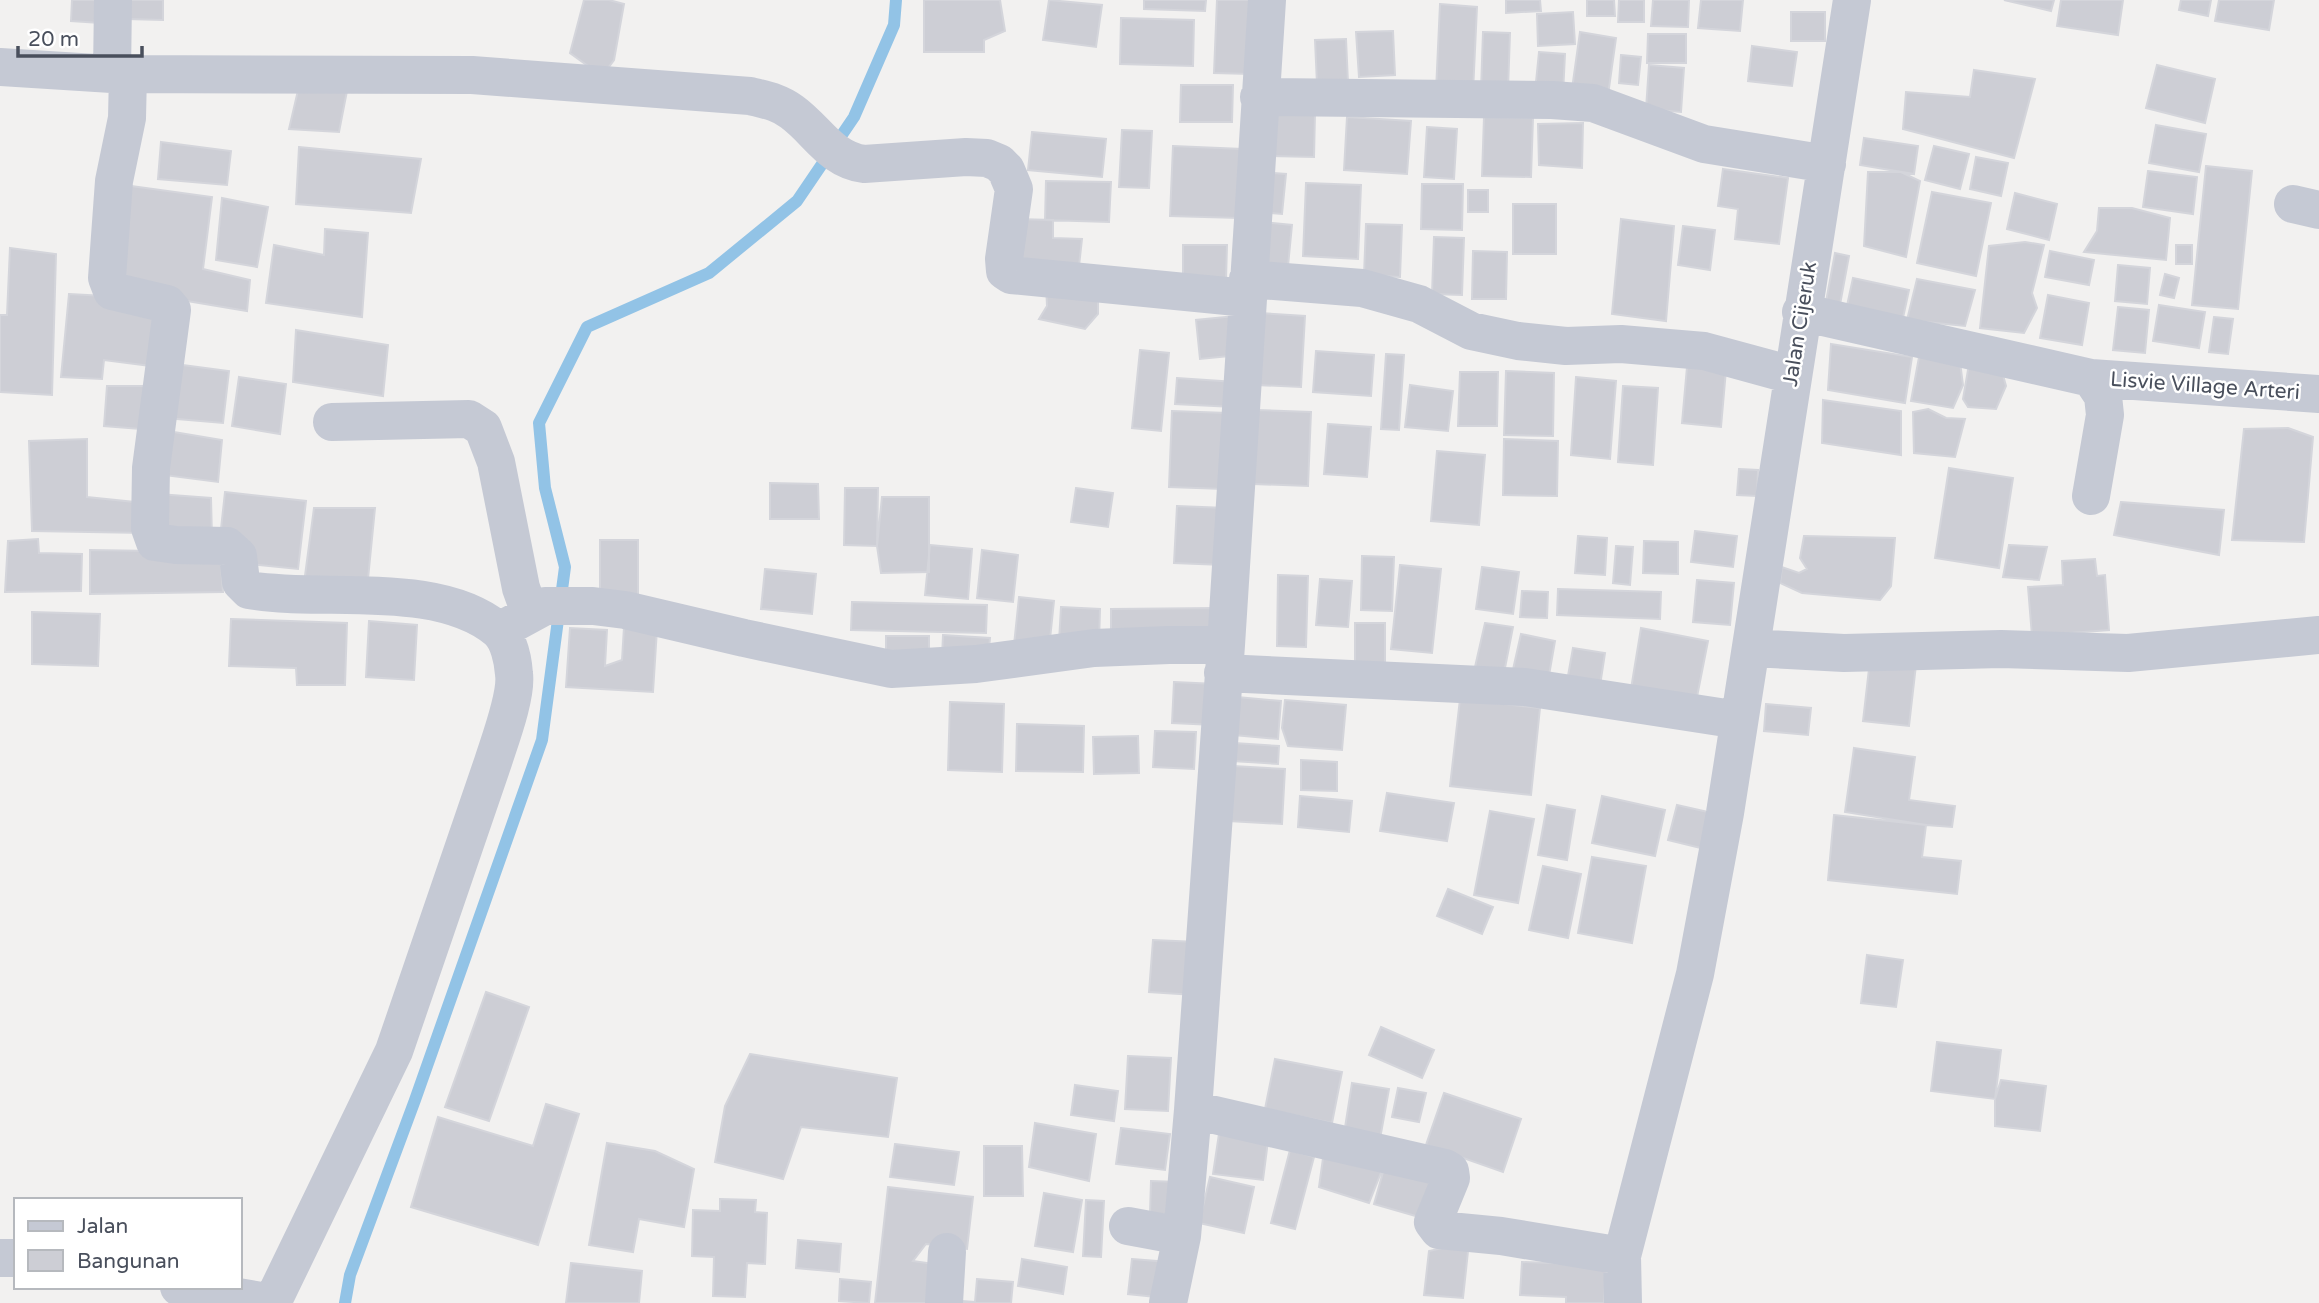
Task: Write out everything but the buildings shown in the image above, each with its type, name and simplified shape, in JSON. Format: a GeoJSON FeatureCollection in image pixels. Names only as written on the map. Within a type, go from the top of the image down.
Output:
{"type":"FeatureCollection","features":[{"type":"Feature","properties":{"kind":"street"},"geometry":{"type":"LineString","coordinates":[[113,0],[127,118],[114,181],[107,278],[112,290],[167,304],[172,310],[151,468],[150,528],[155,542],[227,546],[238,556],[241,582],[249,590],[423,600],[468,613],[537,614],[625,610],[891,669],[976,664],[1094,649],[1169,645],[1225,659],[1525,687],[1739,720]]}},
{"type":"Feature","properties":{"kind":"street"},"geometry":{"type":"LineString","coordinates":[[1168,1303],[1182,1236],[1193,1110],[1267,0]]}},
{"type":"Feature","properties":{"kind":"street","name":"Jalan Cijeruk"},"geometry":{"type":"LineString","coordinates":[[1623,1303],[1622,1256],[1695,974],[1725,813],[1801,312],[1852,0]]}},
{"type":"Feature","properties":{"kind":"street"},"geometry":{"type":"LineString","coordinates":[[0,67],[120,74],[471,75],[750,96],[775,102],[793,113],[840,157],[864,164],[966,158],[987,158],[999,163],[1006,170],[1014,189],[1004,259],[1005,271],[1011,275],[1248,289],[1362,288],[1419,304],[1471,331],[1518,341],[1566,346],[1621,344],[1704,351],[1792,374]]}},
{"type":"Feature","properties":{"kind":"street"},"geometry":{"type":"LineString","coordinates":[[1259,97],[1552,100],[1593,103],[1704,144],[1827,164]]}},
{"type":"Feature","properties":{"kind":"street","name":"Lisvie Village Arteri"},"geometry":{"type":"LineString","coordinates":[[1801,312],[2091,378],[2319,394]]}},
{"type":"Feature","properties":{"kind":"street"},"geometry":{"type":"LineString","coordinates":[[2091,378],[2103,396],[2105,415],[2091,496]]}},
{"type":"Feature","properties":{"kind":"street"},"geometry":{"type":"LineString","coordinates":[[332,422],[469,419],[483,428],[496,463],[521,588],[537,614]]}},
{"type":"Feature","properties":{"kind":"street"},"geometry":{"type":"LineString","coordinates":[[191,1289],[273,1303],[394,1051],[506,722],[515,677],[510,649],[537,614]]}},
{"type":"Feature","properties":{"kind":"street"},"geometry":{"type":"LineString","coordinates":[[1752,648],[1844,653],[2001,649],[2128,653],[2319,635]]}},
{"type":"Feature","properties":{"kind":"street"},"geometry":{"type":"LineString","coordinates":[[1193,1110],[1445,1168],[1450,1171],[1451,1178],[1433,1222],[1439,1230],[1501,1236],[1622,1256]]}},
{"type":"Feature","properties":{"kind":"street"},"geometry":{"type":"LineString","coordinates":[[1128,1226],[1182,1236]]}},
{"type":"Feature","properties":{"kind":"street"},"geometry":{"type":"LineString","coordinates":[[944,1303],[947,1252]]}},
{"type":"Feature","properties":{"kind":"waterway"},"geometry":{"type":"LineString","coordinates":[[345,1303],[350,1275],[542,740],[565,567],[545,488],[539,423],[587,327],[709,273],[797,201],[854,117],[894,25],[896,0]]}}]}
